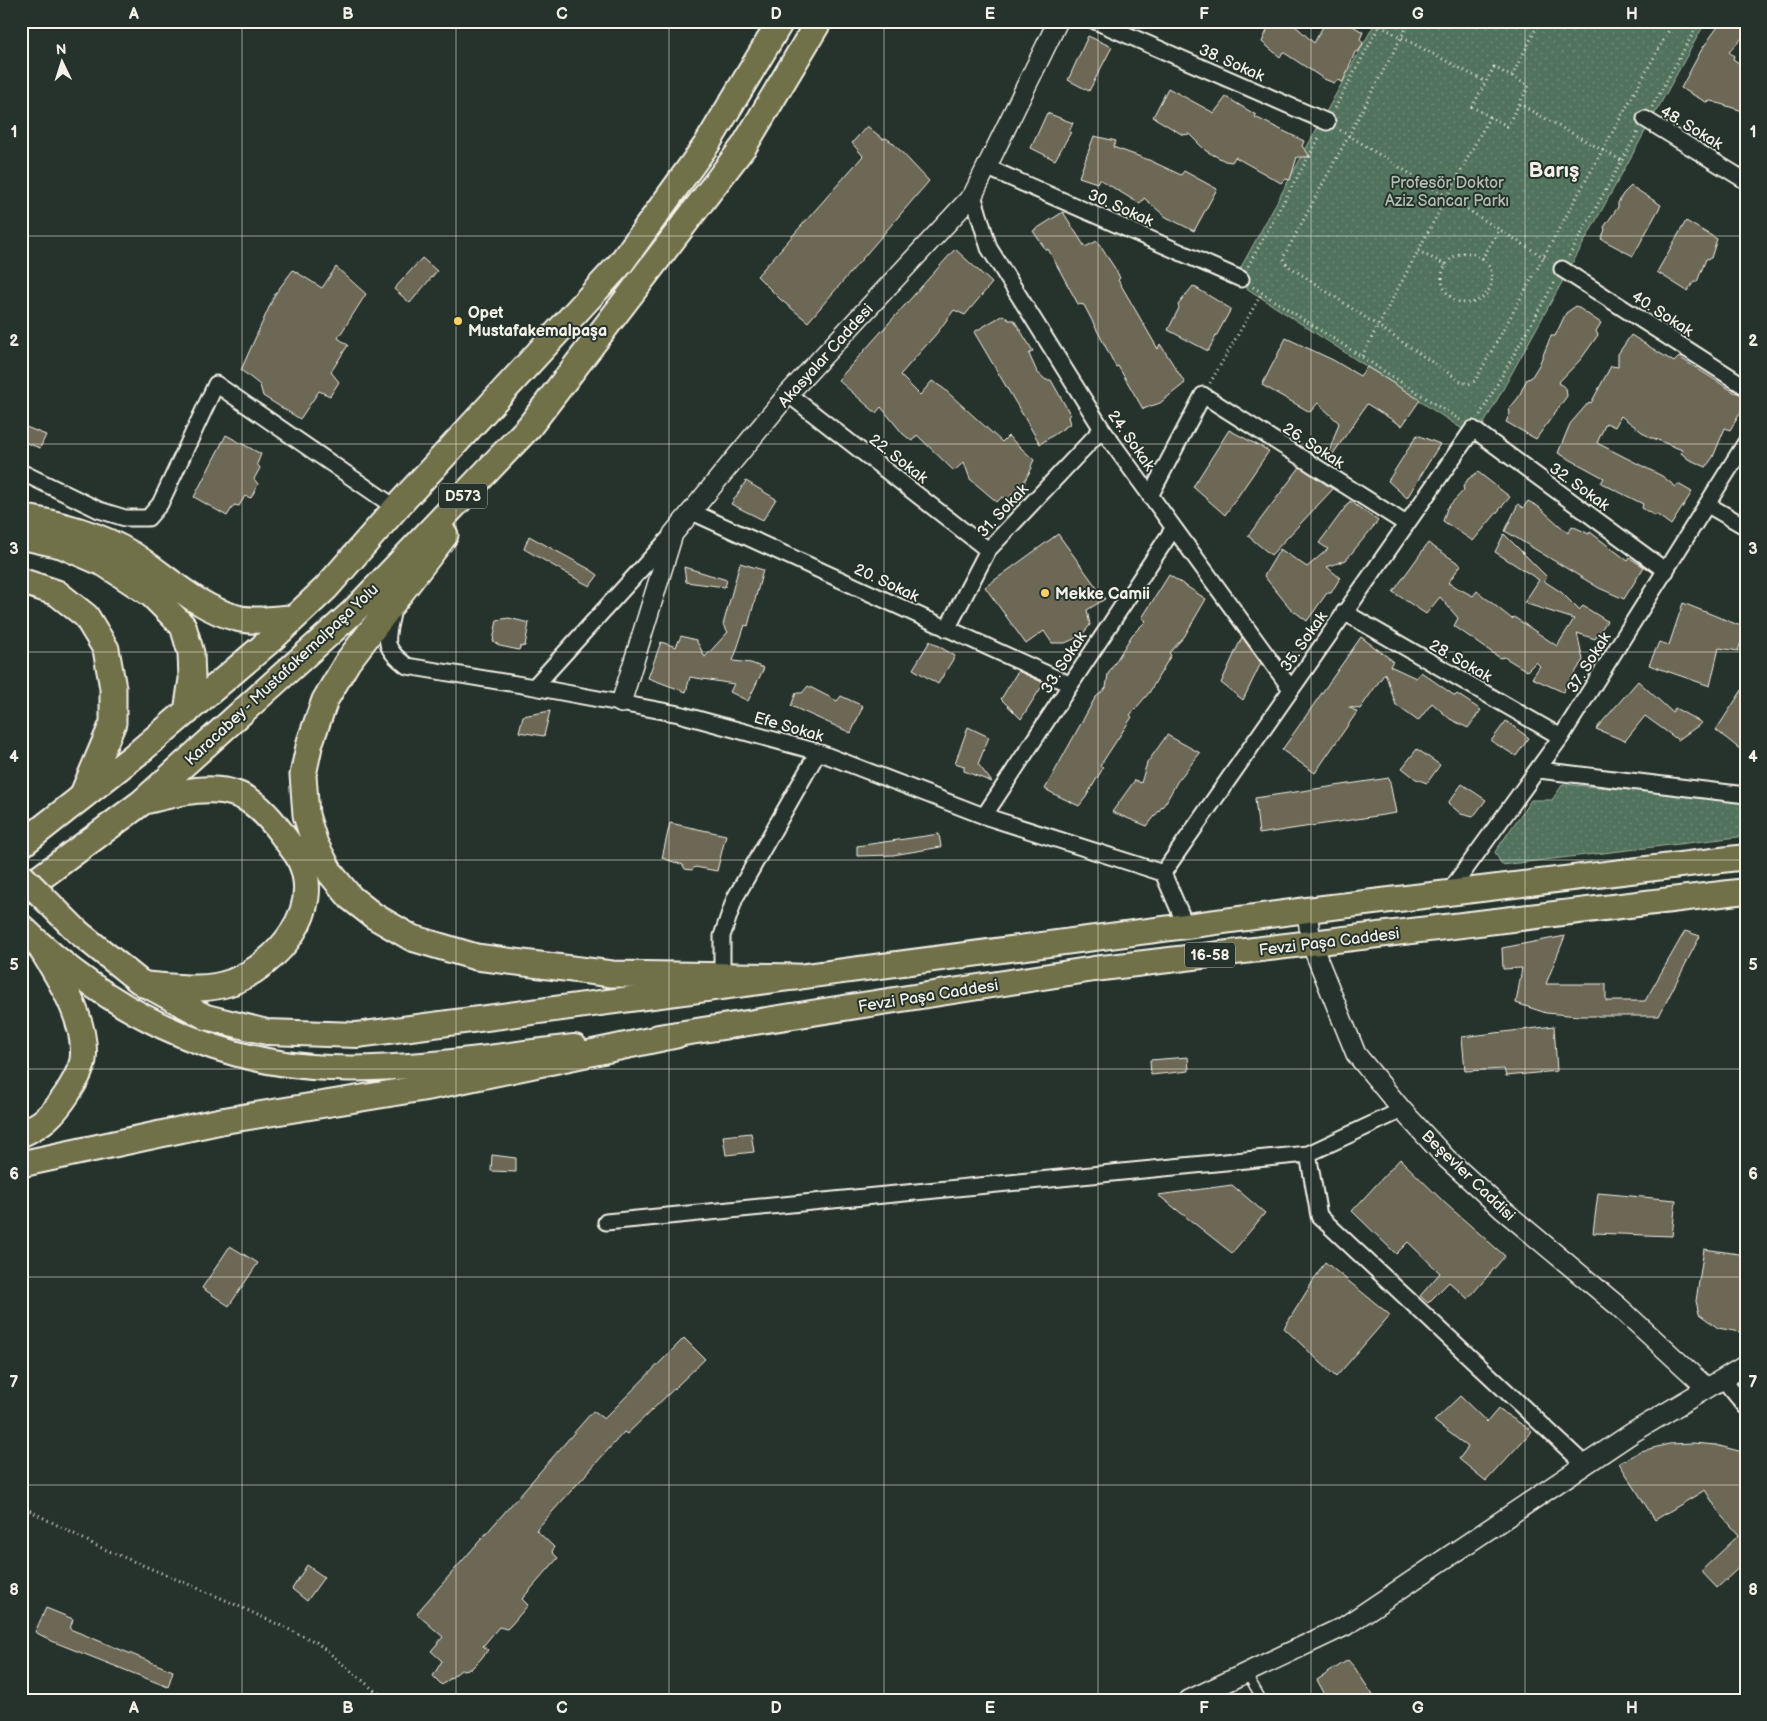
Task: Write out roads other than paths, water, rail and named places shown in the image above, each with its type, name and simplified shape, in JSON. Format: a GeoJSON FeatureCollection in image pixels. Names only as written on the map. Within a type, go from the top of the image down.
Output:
{"type":"FeatureCollection","features":[{"type":"Feature","properties":{"kind":"highway","name":"Karacabey - Mustafakemalpaşa Yolu"},"geometry":{"type":"LineString","coordinates":[[21,845],[187,712],[326,588],[396,508],[621,263],[707,144],[781,21]]}},
{"type":"Feature","properties":{"kind":"highway","name":"Karacabey - Mustafakemalpaşa Yolu"},"geometry":{"type":"LineString","coordinates":[[21,892],[141,802],[353,612],[529,427],[744,146],[819,21]]}},
{"type":"Feature","properties":{"kind":"highway"},"geometry":{"type":"LineString","coordinates":[[529,427],[348,661],[326,700],[310,742],[303,775],[306,816],[315,844],[330,874],[351,898],[374,916],[412,938],[476,957],[612,974],[722,981],[796,977]]}},
{"type":"Feature","properties":{"kind":"highway"},"geometry":{"type":"LineString","coordinates":[[21,517],[84,531],[130,554],[170,580],[205,607],[239,619],[294,618]]}},
{"type":"Feature","properties":{"kind":"highway"},"geometry":{"type":"LineString","coordinates":[[21,536],[61,545],[105,564],[152,595],[183,626],[191,653],[192,679],[187,712]]}},
{"type":"Feature","properties":{"kind":"highway"},"geometry":{"type":"LineString","coordinates":[[21,581],[57,593],[86,616],[106,649],[113,688],[113,723],[83,794]]}},
{"type":"Feature","properties":{"kind":"highway"},"geometry":{"type":"LineString","coordinates":[[141,802],[179,793],[211,790],[238,795],[265,813],[282,834],[300,860],[306,882],[303,914],[291,935],[265,965],[231,982],[196,989],[146,985]]}},
{"type":"Feature","properties":{"kind":"highway"},"geometry":{"type":"LineString","coordinates":[[21,1134],[43,1124],[60,1105],[76,1079],[83,1059],[79,1023],[65,988],[30,934]]}},
{"type":"Feature","properties":{"kind":"highway"},"geometry":{"type":"LineString","coordinates":[[21,1164],[221,1121],[419,1089],[676,1035]]}},
{"type":"Feature","properties":{"kind":"main road","name":"Fevzi Paşa Caddesi"},"geometry":{"type":"LineString","coordinates":[[796,977],[1449,892],[1746,857]]}},
{"type":"Feature","properties":{"kind":"main road"},"geometry":{"type":"LineString","coordinates":[[21,875],[78,932],[146,985],[206,1017],[267,1032],[357,1035],[722,981]]}},
{"type":"Feature","properties":{"kind":"main road","name":"Fevzi Paşa Caddesi"},"geometry":{"type":"LineString","coordinates":[[30,934],[81,979],[136,1014],[194,1041],[264,1060],[329,1068],[399,1066],[676,1035],[1094,969],[1746,891]]}},
{"type":"Feature","properties":{"kind":"street","name":"Akasyalar Caddesi"},"geometry":{"type":"LineString","coordinates":[[622,703],[673,534],[788,394],[973,194],[1058,21]]}},
{"type":"Feature","properties":{"kind":"street","name":"38. Sokak"},"geometry":{"type":"LineString","coordinates":[[1095,21],[1327,122]]}},
{"type":"Feature","properties":{"kind":"street","name":"48. Sokak"},"geometry":{"type":"LineString","coordinates":[[1645,120],[1746,181]]}},
{"type":"Feature","properties":{"kind":"street","name":"30. Sokak"},"geometry":{"type":"LineString","coordinates":[[986,167],[1241,279]]}},
{"type":"Feature","properties":{"kind":"street","name":"24. Sokak"},"geometry":{"type":"LineString","coordinates":[[973,194],[989,248],[1102,429],[1291,689]]}},
{"type":"Feature","properties":{"kind":"street","name":"40. Sokak"},"geometry":{"type":"LineString","coordinates":[[1562,269],[1746,387]]}},
{"type":"Feature","properties":{"kind":"street"},"geometry":{"type":"LineString","coordinates":[[21,472],[99,510],[125,518],[148,518],[160,504],[216,384],[396,508]]}},
{"type":"Feature","properties":{"kind":"street","name":"22. Sokak"},"geometry":{"type":"LineString","coordinates":[[788,394],[988,550]]}},
{"type":"Feature","properties":{"kind":"street","name":"26. Sokak"},"geometry":{"type":"LineString","coordinates":[[1150,496],[1204,395],[1406,524]]}},
{"type":"Feature","properties":{"kind":"street","name":"31. Sokak"},"geometry":{"type":"LineString","coordinates":[[947,629],[988,550],[1102,429]]}},
{"type":"Feature","properties":{"kind":"street","name":"35. Sokak"},"geometry":{"type":"LineString","coordinates":[[1163,873],[1473,429]]}},
{"type":"Feature","properties":{"kind":"street","name":"32. Sokak"},"geometry":{"type":"LineString","coordinates":[[1473,429],[1666,571]]}},
{"type":"Feature","properties":{"kind":"street","name":"37. Sokak"},"geometry":{"type":"LineString","coordinates":[[1449,892],[1561,737],[1746,442]]}},
{"type":"Feature","properties":{"kind":"street"},"geometry":{"type":"LineString","coordinates":[[1708,505],[1746,527]]}},
{"type":"Feature","properties":{"kind":"street","name":"20. Sokak"},"geometry":{"type":"LineString","coordinates":[[690,511],[1069,684]]}},
{"type":"Feature","properties":{"kind":"street","name":"33. Sokak"},"geometry":{"type":"LineString","coordinates":[[984,816],[1069,684],[1173,529]]}},
{"type":"Feature","properties":{"kind":"street"},"geometry":{"type":"LineString","coordinates":[[534,687],[673,534]]}},
{"type":"Feature","properties":{"kind":"street","name":"Efe Sokak"},"geometry":{"type":"LineString","coordinates":[[394,601],[386,641],[391,654],[407,666],[679,714],[818,752],[984,816],[1163,873]]}},
{"type":"Feature","properties":{"kind":"street","name":"28. Sokak"},"geometry":{"type":"LineString","coordinates":[[1344,612],[1561,737]]}},
{"type":"Feature","properties":{"kind":"street"},"geometry":{"type":"LineString","coordinates":[[722,981],[722,936],[735,898],[818,752]]}},
{"type":"Feature","properties":{"kind":"street"},"geometry":{"type":"LineString","coordinates":[[1539,770],[1746,795]]}},
{"type":"Feature","properties":{"kind":"street"},"geometry":{"type":"LineString","coordinates":[[1163,873],[1186,926]]}},
{"type":"Feature","properties":{"kind":"street","name":"Beşevler Caddisi"},"geometry":{"type":"LineString","coordinates":[[1307,910],[1311,943],[1356,1054],[1402,1110],[1446,1158],[1488,1197],[1618,1306],[1715,1383]]}},
{"type":"Feature","properties":{"kind":"street"},"geometry":{"type":"LineString","coordinates":[[606,1222],[1308,1154],[1402,1110]]}},
{"type":"Feature","properties":{"kind":"street"},"geometry":{"type":"LineString","coordinates":[[1308,1154],[1319,1216],[1585,1465]]}},
{"type":"Feature","properties":{"kind":"street"},"geometry":{"type":"LineString","coordinates":[[1189,1700],[1345,1626],[1632,1433],[1746,1365]]}},
{"type":"Feature","properties":{"kind":"street"},"geometry":{"type":"LineString","coordinates":[[1715,1383],[1746,1407]]}},
{"type":"Feature","properties":{"kind":"lane"},"geometry":{"type":"LineString","coordinates":[[1246,1673],[1262,1700]]}},
{"type":"Feature","properties":{"kind":"place","name":"Opet Mustafakemalpaşa"},"geometry":{"type":"Point","coordinates":[458,321]}},
{"type":"Feature","properties":{"kind":"place","name":"Mekke Camii"},"geometry":{"type":"Point","coordinates":[1045,593]}},
{"type":"Feature","properties":{"kind":"district","name":"Barış"},"geometry":{"type":"Point","coordinates":[1554,170]}},
{"type":"Feature","properties":{"kind":"park label","name":"Profesör Doktor Aziz Sancar Parkı"},"geometry":{"type":"Point","coordinates":[1447,191]}}]}
